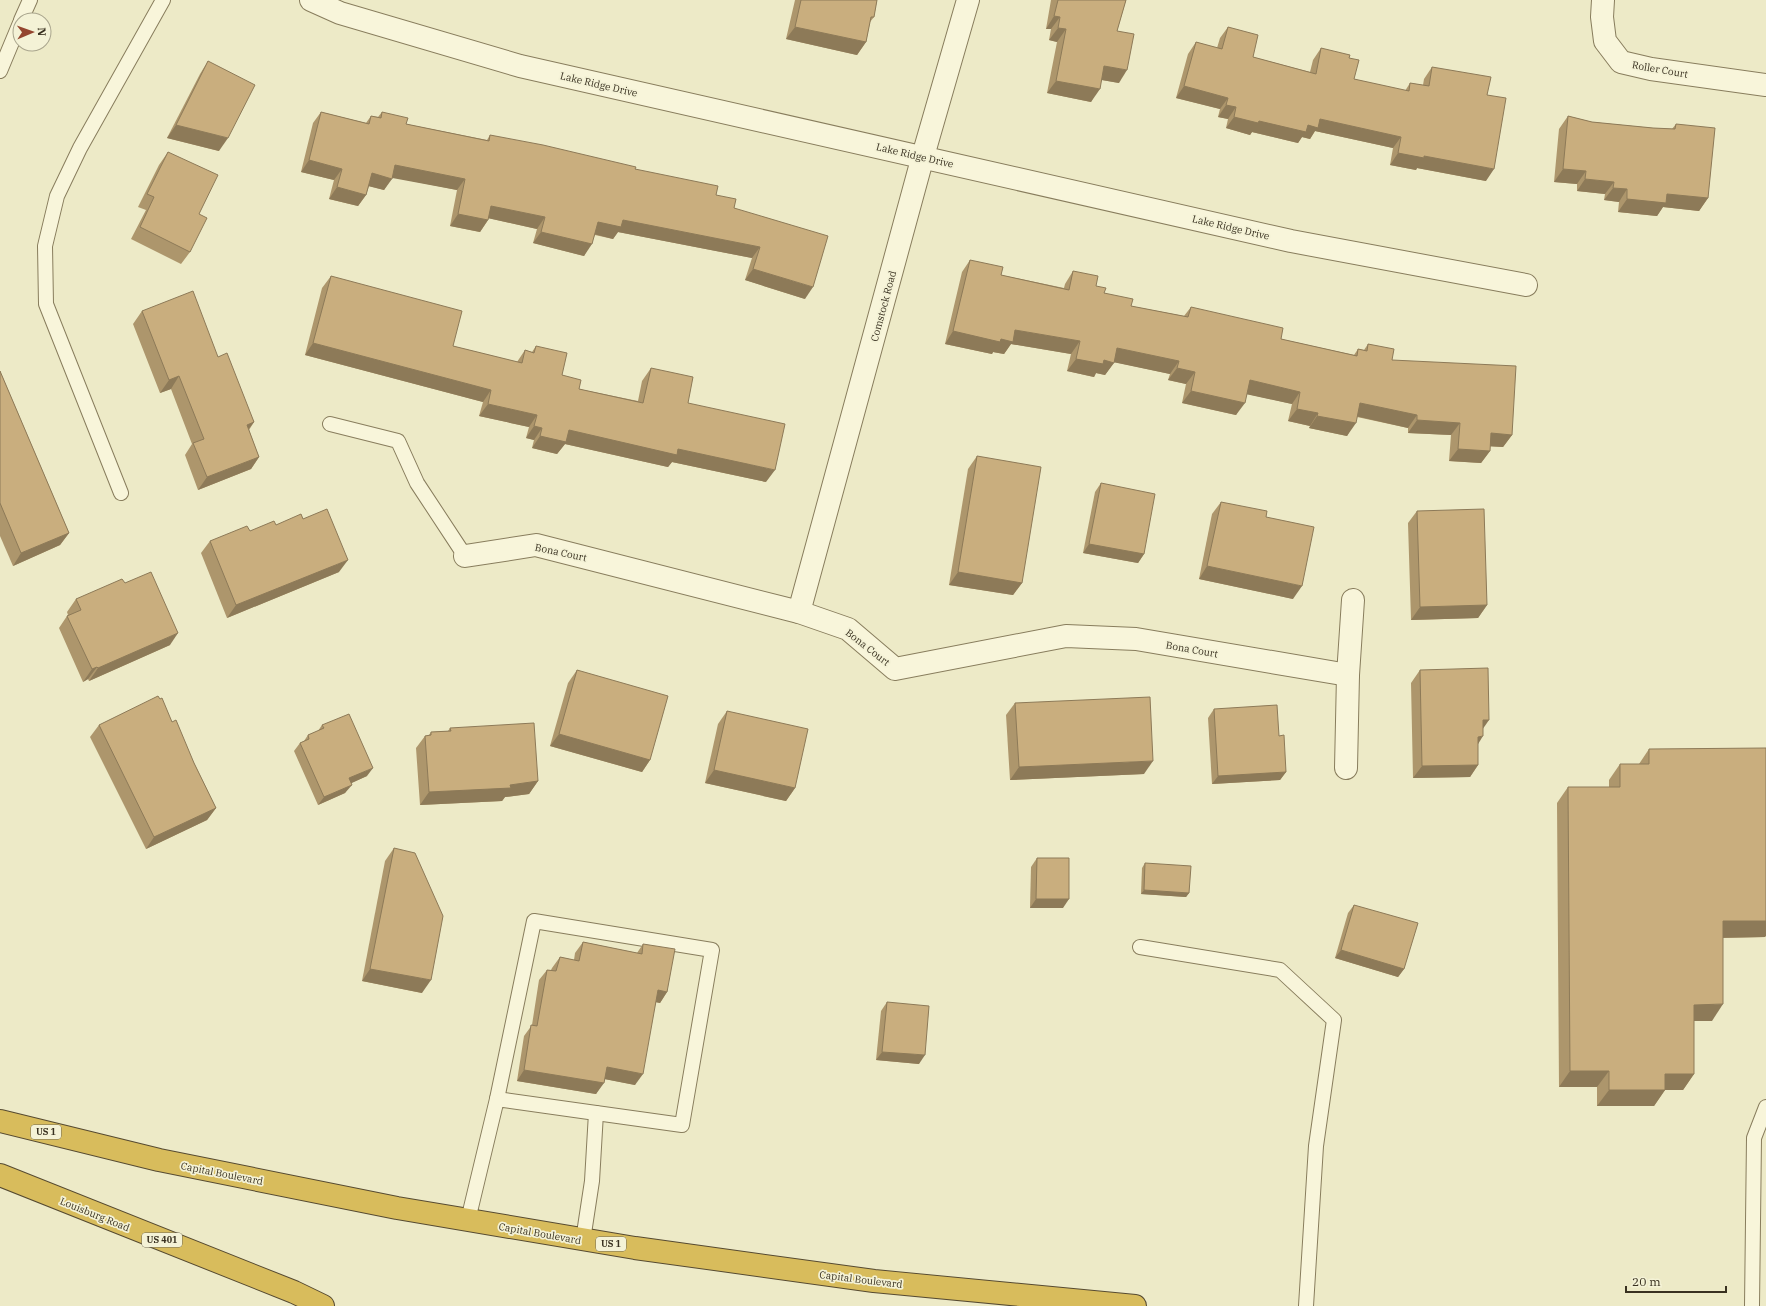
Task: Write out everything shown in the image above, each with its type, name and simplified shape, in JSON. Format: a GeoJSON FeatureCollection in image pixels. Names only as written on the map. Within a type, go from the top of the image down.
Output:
{"type":"FeatureCollection","features":[{"type":"Feature","properties":{"kind":"highway","name":"Capital Boulevard"},"geometry":{"type":"LineString","coordinates":[[0,1121],[159,1160],[397,1208],[583,1240],[874,1281],[1135,1306]]}},
{"type":"Feature","properties":{"kind":"highway","name":"Louisburg Road"},"geometry":{"type":"LineString","coordinates":[[0,1175],[294,1292],[323,1306]]}},
{"type":"Feature","properties":{"kind":"street","name":"Lake Ridge Drive"},"geometry":{"type":"LineString","coordinates":[[311,0],[340,13],[520,66],[923,156],[1291,241],[1526,285]]}},
{"type":"Feature","properties":{"kind":"street","name":"Comstock Road"},"geometry":{"type":"LineString","coordinates":[[799,612],[923,156],[968,0]]}},
{"type":"Feature","properties":{"kind":"street","name":"Roller Court"},"geometry":{"type":"LineString","coordinates":[[1603,0],[1602,17],[1605,41],[1621,62],[1651,69],[1766,85]]}},
{"type":"Feature","properties":{"kind":"street","name":"Bona Court"},"geometry":{"type":"LineString","coordinates":[[465,556],[536,545],[799,612],[848,630],[896,669],[1066,636],[1136,639],[1348,675]]}},
{"type":"Feature","properties":{"kind":"street"},"geometry":{"type":"LineString","coordinates":[[1346,768],[1348,675],[1353,600]]}},
{"type":"Feature","properties":{"kind":"lane"},"geometry":{"type":"LineString","coordinates":[[25,12],[30,0]]}},
{"type":"Feature","properties":{"kind":"lane"},"geometry":{"type":"LineString","coordinates":[[121,493],[46,304],[45,246],[57,196],[80,148],[163,0]]}},
{"type":"Feature","properties":{"kind":"lane"},"geometry":{"type":"LineString","coordinates":[[0,71],[12,42]]}},
{"type":"Feature","properties":{"kind":"lane"},"geometry":{"type":"LineString","coordinates":[[330,424],[398,441],[418,483],[465,556]]}},
{"type":"Feature","properties":{"kind":"lane"},"geometry":{"type":"LineString","coordinates":[[468,1220],[497,1099],[534,921],[712,950],[682,1125],[497,1099]]}},
{"type":"Feature","properties":{"kind":"lane"},"geometry":{"type":"LineString","coordinates":[[1140,947],[1280,970],[1334,1020],[1316,1146],[1306,1306]]}},
{"type":"Feature","properties":{"kind":"lane"},"geometry":{"type":"LineString","coordinates":[[1752,1306],[1754,1138],[1766,1107]]}},
{"type":"Feature","properties":{"kind":"lane"},"geometry":{"type":"LineString","coordinates":[[583,1240],[592,1181],[596,1112]]}},
{"type":"Feature","properties":{"kind":"building"},"geometry":{"type":"Polygon","coordinates":[[[801,0],[877,0],[874,17],[871,17],[866,42],[795,27],[801,0]]]}},
{"type":"Feature","properties":{"kind":"building"},"geometry":{"type":"Polygon","coordinates":[[[1058,0],[1126,0],[1117,31],[1134,34],[1127,70],[1104,66],[1100,89],[1056,81],[1066,29],[1058,28],[1060,17],[1054,16],[1058,0]]]}},
{"type":"Feature","properties":{"kind":"building"},"geometry":{"type":"Polygon","coordinates":[[[1228,27],[1258,35],[1253,57],[1316,74],[1321,48],[1350,55],[1349,58],[1359,60],[1354,79],[1409,91],[1410,83],[1429,86],[1432,67],[1491,77],[1487,95],[1506,98],[1494,169],[1424,156],[1424,158],[1398,153],[1401,137],[1320,119],[1318,128],[1308,125],[1306,132],[1234,117],[1236,107],[1226,105],[1228,98],[1184,86],[1196,42],[1222,49],[1228,27]]]}},
{"type":"Feature","properties":{"kind":"building"},"geometry":{"type":"Polygon","coordinates":[[[208,61],[255,85],[228,138],[176,125],[208,61]]]}},
{"type":"Feature","properties":{"kind":"building"},"geometry":{"type":"Polygon","coordinates":[[[321,112],[369,124],[371,116],[381,118],[382,112],[408,118],[406,124],[489,141],[490,135],[543,145],[636,167],[635,169],[718,186],[716,195],[736,199],[734,208],[828,236],[813,287],[753,269],[760,247],[623,220],[621,227],[598,222],[592,244],[541,232],[545,217],[491,206],[488,220],[458,214],[465,179],[395,165],[392,179],[372,173],[366,195],[337,187],[342,169],[309,160],[321,112]]]}},
{"type":"Feature","properties":{"kind":"building"},"geometry":{"type":"Polygon","coordinates":[[[1568,116],[1592,122],[1653,128],[1675,129],[1676,124],[1715,128],[1708,198],[1667,194],[1666,203],[1627,199],[1627,189],[1613,188],[1614,182],[1585,179],[1586,171],[1563,169],[1568,116]]]}},
{"type":"Feature","properties":{"kind":"building"},"geometry":{"type":"Polygon","coordinates":[[[168,152],[218,175],[199,214],[207,218],[190,252],[140,227],[154,197],[147,194],[168,152]]]}},
{"type":"Feature","properties":{"kind":"building"},"geometry":{"type":"Polygon","coordinates":[[[970,260],[1003,267],[1001,275],[1069,290],[1073,271],[1098,276],[1096,286],[1106,288],[1104,293],[1133,299],[1131,306],[1188,317],[1191,307],[1283,328],[1281,339],[1357,356],[1358,349],[1367,351],[1368,344],[1394,349],[1392,360],[1516,366],[1512,435],[1491,433],[1490,451],[1458,449],[1460,423],[1417,420],[1417,415],[1360,403],[1356,423],[1317,416],[1318,413],[1297,409],[1300,392],[1250,380],[1245,403],[1191,391],[1195,372],[1177,368],[1179,361],[1117,348],[1114,363],[1104,360],[1103,364],[1076,359],[1080,341],[1015,330],[1013,342],[1001,339],[1000,342],[953,331],[970,260]]]}},
{"type":"Feature","properties":{"kind":"building"},"geometry":{"type":"Polygon","coordinates":[[[331,276],[462,311],[453,346],[522,363],[525,350],[534,353],[536,346],[567,353],[562,375],[581,380],[579,389],[643,403],[651,368],[693,377],[688,403],[785,424],[775,470],[678,449],[677,455],[569,430],[566,442],[540,436],[542,428],[534,426],[537,415],[488,404],[491,390],[313,343],[331,276]]]}},
{"type":"Feature","properties":{"kind":"building"},"geometry":{"type":"Polygon","coordinates":[[[193,291],[218,357],[227,353],[254,422],[247,425],[259,457],[207,477],[193,443],[204,439],[179,376],[169,380],[142,311],[193,291]]]}},
{"type":"Feature","properties":{"kind":"building"},"geometry":{"type":"Polygon","coordinates":[[[0,371],[69,533],[21,553],[0,503],[0,371]]]}},
{"type":"Feature","properties":{"kind":"building"},"geometry":{"type":"Polygon","coordinates":[[[977,456],[1041,467],[1022,583],[958,572],[977,456]]]}},
{"type":"Feature","properties":{"kind":"building"},"geometry":{"type":"Polygon","coordinates":[[[1101,483],[1155,494],[1144,554],[1089,544],[1101,483]]]}},
{"type":"Feature","properties":{"kind":"building"},"geometry":{"type":"Polygon","coordinates":[[[1221,502],[1267,511],[1266,517],[1314,527],[1302,586],[1207,566],[1221,502]]]}},
{"type":"Feature","properties":{"kind":"building"},"geometry":{"type":"Polygon","coordinates":[[[327,509],[348,560],[236,605],[210,541],[247,526],[250,531],[274,521],[276,525],[301,514],[303,519],[327,509]]]}},
{"type":"Feature","properties":{"kind":"building"},"geometry":{"type":"Polygon","coordinates":[[[1484,509],[1487,605],[1420,607],[1417,511],[1484,509]]]}},
{"type":"Feature","properties":{"kind":"building"},"geometry":{"type":"Polygon","coordinates":[[[151,572],[178,633],[98,668],[92,669],[67,616],[81,610],[76,599],[122,579],[125,583],[151,572]]]}},
{"type":"Feature","properties":{"kind":"building"},"geometry":{"type":"Polygon","coordinates":[[[1488,668],[1489,720],[1483,720],[1483,736],[1478,737],[1478,765],[1422,766],[1420,670],[1488,668]]]}},
{"type":"Feature","properties":{"kind":"building"},"geometry":{"type":"Polygon","coordinates":[[[577,670],[668,696],[650,760],[559,734],[577,670]]]}},
{"type":"Feature","properties":{"kind":"building"},"geometry":{"type":"Polygon","coordinates":[[[158,696],[160,699],[162,698],[172,722],[176,720],[194,763],[216,808],[154,837],[99,725],[158,696]]]}},
{"type":"Feature","properties":{"kind":"building"},"geometry":{"type":"Polygon","coordinates":[[[1150,697],[1153,761],[1019,767],[1015,703],[1150,697]]]}},
{"type":"Feature","properties":{"kind":"building"},"geometry":{"type":"Polygon","coordinates":[[[1277,705],[1279,736],[1284,735],[1286,772],[1218,776],[1214,709],[1277,705]]]}},
{"type":"Feature","properties":{"kind":"building"},"geometry":{"type":"Polygon","coordinates":[[[727,711],[808,729],[795,788],[714,770],[727,711]]]}},
{"type":"Feature","properties":{"kind":"building"},"geometry":{"type":"Polygon","coordinates":[[[349,714],[373,768],[349,778],[352,785],[324,797],[300,743],[309,739],[308,735],[324,728],[322,725],[349,714]]]}},
{"type":"Feature","properties":{"kind":"building"},"geometry":{"type":"Polygon","coordinates":[[[534,723],[538,781],[510,785],[511,788],[429,792],[425,736],[431,735],[431,732],[451,731],[450,728],[534,723]]]}},
{"type":"Feature","properties":{"kind":"building"},"geometry":{"type":"Polygon","coordinates":[[[1766,748],[1766,921],[1723,921],[1723,1004],[1694,1005],[1694,1074],[1665,1074],[1665,1090],[1609,1090],[1609,1071],[1570,1071],[1568,787],[1620,787],[1620,764],[1649,764],[1649,749],[1766,748]]]}},
{"type":"Feature","properties":{"kind":"building"},"geometry":{"type":"Polygon","coordinates":[[[394,848],[415,853],[443,916],[431,980],[370,969],[394,848]]]}},
{"type":"Feature","properties":{"kind":"building"},"geometry":{"type":"Polygon","coordinates":[[[1037,858],[1069,858],[1069,899],[1036,899],[1037,858]]]}},
{"type":"Feature","properties":{"kind":"building"},"geometry":{"type":"Polygon","coordinates":[[[1145,863],[1191,866],[1189,893],[1144,890],[1145,863]]]}},
{"type":"Feature","properties":{"kind":"building"},"geometry":{"type":"Polygon","coordinates":[[[1354,905],[1418,923],[1404,969],[1341,950],[1354,905]]]}},
{"type":"Feature","properties":{"kind":"building"},"geometry":{"type":"Polygon","coordinates":[[[583,942],[642,954],[643,944],[675,949],[667,992],[658,990],[643,1074],[607,1067],[604,1083],[524,1070],[531,1025],[537,1026],[547,970],[556,971],[560,957],[579,961],[583,942]]]}},
{"type":"Feature","properties":{"kind":"building"},"geometry":{"type":"Polygon","coordinates":[[[887,1002],[929,1006],[925,1055],[882,1052],[887,1002]]]}}]}
